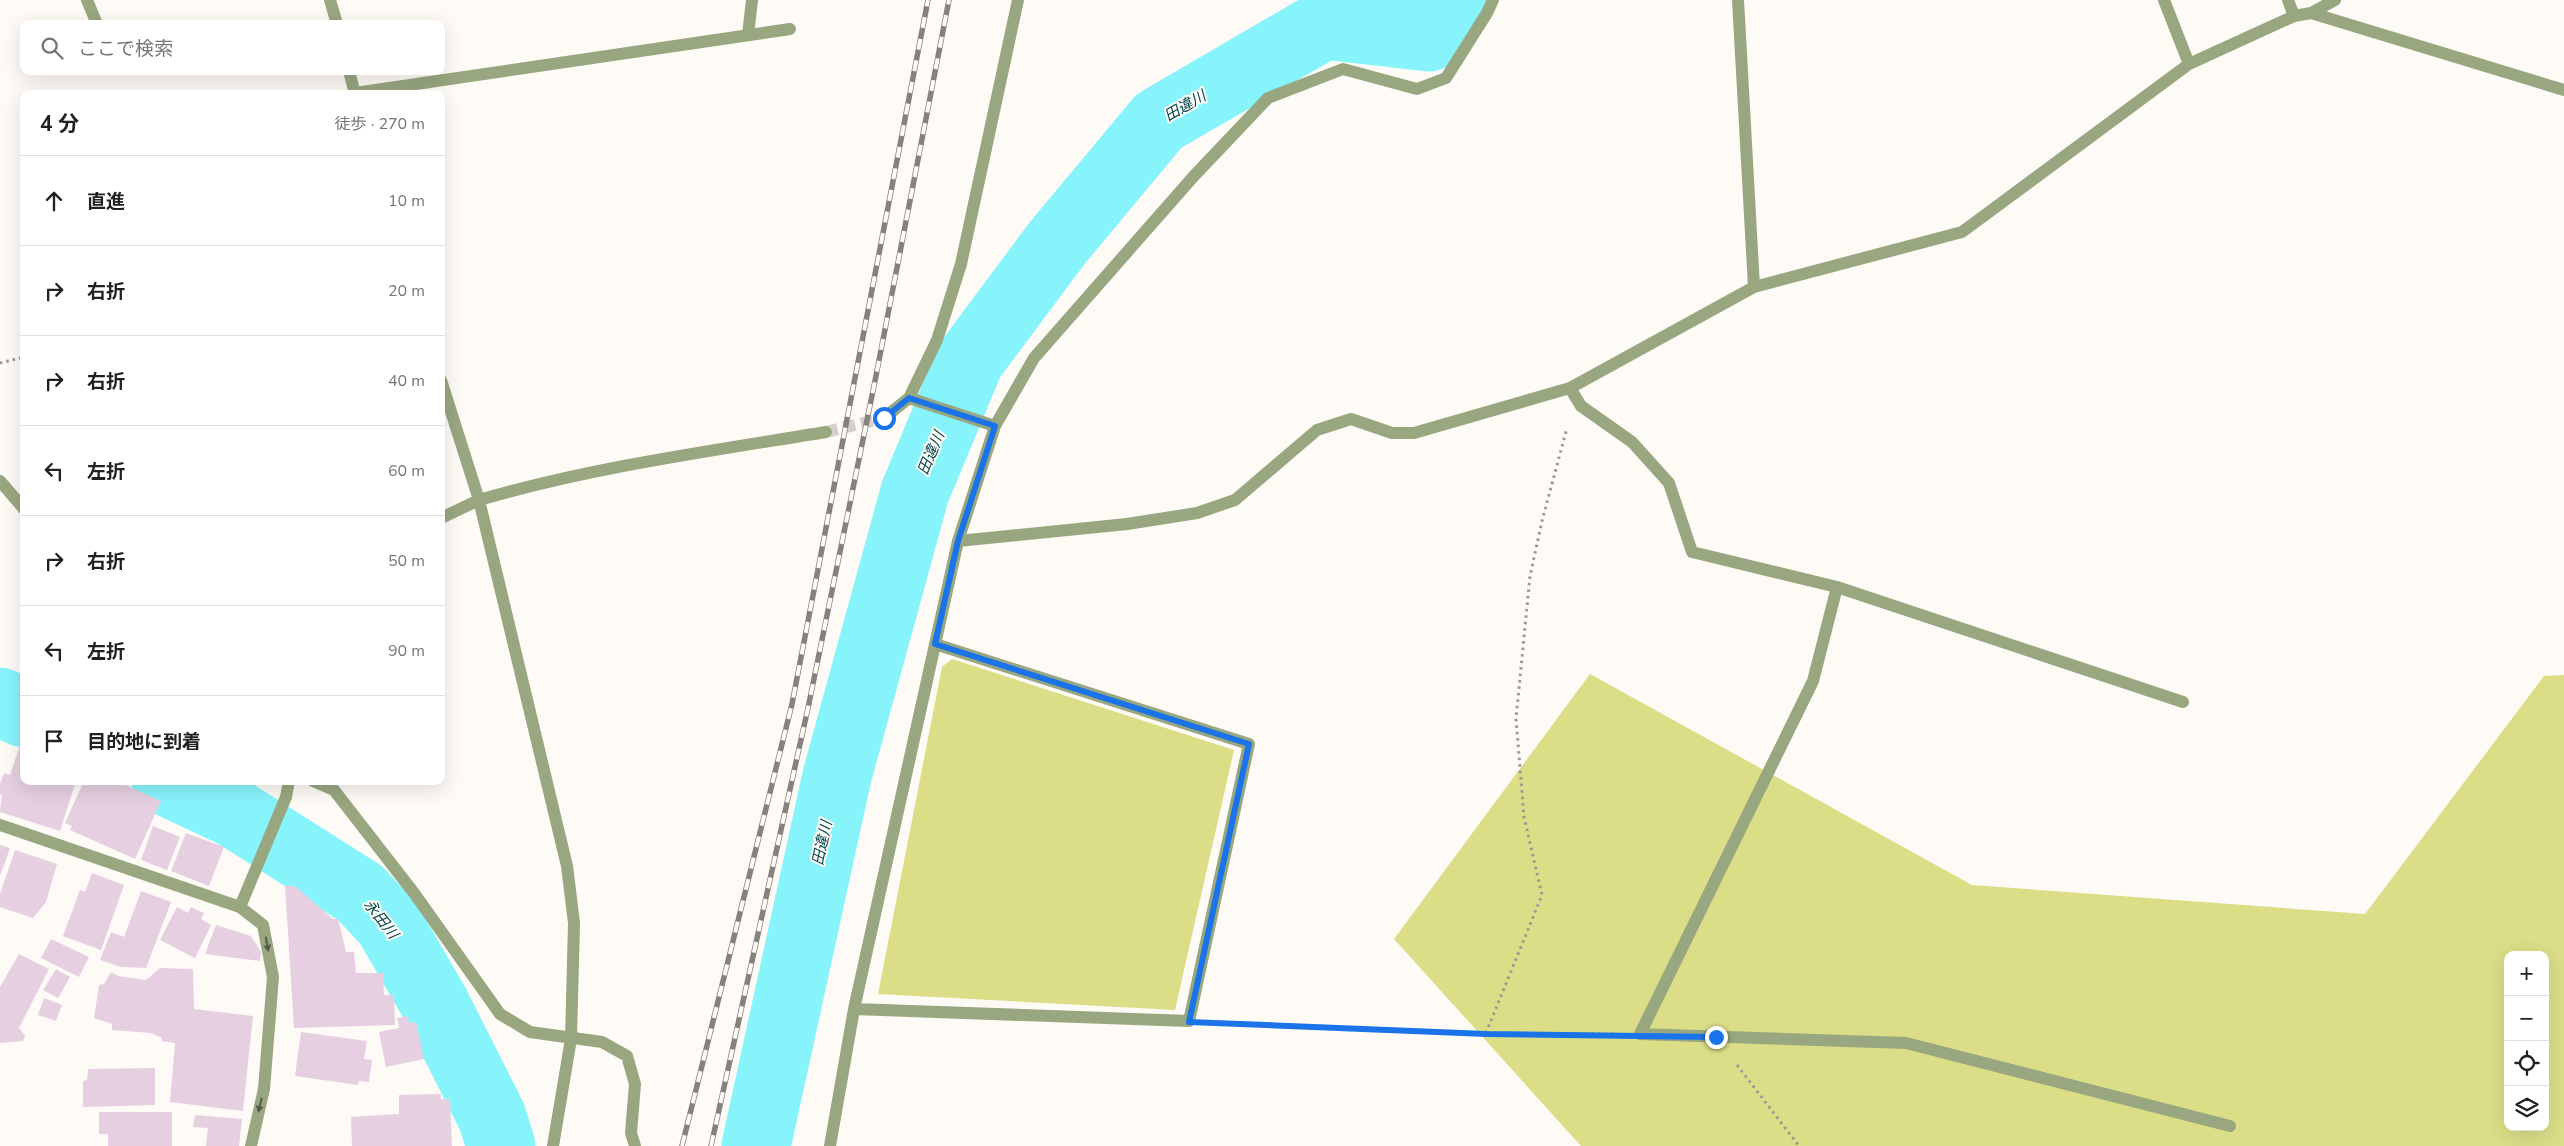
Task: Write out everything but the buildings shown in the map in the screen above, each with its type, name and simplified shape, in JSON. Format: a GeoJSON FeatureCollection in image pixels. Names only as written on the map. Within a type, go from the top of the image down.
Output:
{"type":"FeatureCollection","features":[{"type":"Feature","properties":{"kind":"street"},"geometry":{"type":"LineString","coordinates":[[87,0],[95,20]]}},
{"type":"Feature","properties":{"kind":"street"},"geometry":{"type":"LineString","coordinates":[[330,0],[335,20]]}},
{"type":"Feature","properties":{"kind":"street"},"geometry":{"type":"LineString","coordinates":[[748,35],[752,0]]}},
{"type":"Feature","properties":{"kind":"street"},"geometry":{"type":"LineString","coordinates":[[884,418],[909,398],[937,340],[961,264],[1018,0]]}},
{"type":"Feature","properties":{"kind":"street"},"geometry":{"type":"LineString","coordinates":[[830,1146],[854,1009],[958,541],[995,426],[1034,358],[1193,176],[1268,98],[1342,69],[1417,88],[1446,78],[1493,0]]}},
{"type":"Feature","properties":{"kind":"street"},"geometry":{"type":"LineString","coordinates":[[1738,0],[1754,287]]}},
{"type":"Feature","properties":{"kind":"street"},"geometry":{"type":"LineString","coordinates":[[2164,0],[2189,64]]}},
{"type":"Feature","properties":{"kind":"street"},"geometry":{"type":"LineString","coordinates":[[2288,0],[2294,16]]}},
{"type":"Feature","properties":{"kind":"street"},"geometry":{"type":"LineString","coordinates":[[958,541],[1127,524],[1197,514],[1236,500],[1317,430],[1352,419],[1392,433],[1414,433],[1570,388],[1754,287],[1962,232],[2189,64],[2294,16],[2311,13],[2335,0]]}},
{"type":"Feature","properties":{"kind":"street"},"geometry":{"type":"LineString","coordinates":[[2311,13],[2564,90]]}},
{"type":"Feature","properties":{"kind":"street"},"geometry":{"type":"LineString","coordinates":[[382,90],[790,29]]}},
{"type":"Feature","properties":{"kind":"street"},"geometry":{"type":"LineString","coordinates":[[350,75],[354,90]]}},
{"type":"Feature","properties":{"kind":"street"},"geometry":{"type":"LineString","coordinates":[[1570,388],[1581,406],[1632,442],[1670,483],[1692,552],[1837,587],[2183,702]]}},
{"type":"Feature","properties":{"kind":"street"},"geometry":{"type":"LineString","coordinates":[[445,393],[479,500],[568,866],[574,922],[571,1039],[553,1146]]}},
{"type":"Feature","properties":{"kind":"street"},"geometry":{"type":"LineString","coordinates":[[909,398],[995,426]]}},
{"type":"Feature","properties":{"kind":"street"},"geometry":{"type":"LineString","coordinates":[[445,516],[479,500],[520,488],[635,463],[826,432]]}},
{"type":"Feature","properties":{"kind":"street"},"geometry":{"type":"LineString","coordinates":[[0,481],[20,504]]}},
{"type":"Feature","properties":{"kind":"street"},"geometry":{"type":"LineString","coordinates":[[1837,587],[1813,681],[1640,1034],[1906,1043],[2230,1126]]}},
{"type":"Feature","properties":{"kind":"street"},"geometry":{"type":"LineString","coordinates":[[854,1009],[1189,1022],[1249,744],[935,644]]}},
{"type":"Feature","properties":{"kind":"street"},"geometry":{"type":"LineString","coordinates":[[240,906],[286,797],[288,785]]}},
{"type":"Feature","properties":{"kind":"street"},"geometry":{"type":"LineString","coordinates":[[322,785],[334,790],[414,893],[500,1014],[530,1032],[602,1042],[627,1056],[635,1084],[631,1134],[635,1146]]}},
{"type":"Feature","properties":{"kind":"street"},"geometry":{"type":"LineString","coordinates":[[0,825],[240,906],[263,925],[272,977],[264,1089],[251,1146]]}},
{"type":"Feature","properties":{"kind":"path"},"geometry":{"type":"LineString","coordinates":[[0,363],[20,358]]}},
{"type":"Feature","properties":{"kind":"path"},"geometry":{"type":"LineString","coordinates":[[1486,1034],[1542,895],[1524,817],[1516,719],[1530,576],[1566,429],[1581,406]]}},
{"type":"Feature","properties":{"kind":"path"},"geometry":{"type":"LineString","coordinates":[[1189,1022],[1486,1034],[1640,1034]]}},
{"type":"Feature","properties":{"kind":"path"},"geometry":{"type":"LineString","coordinates":[[1716,1037],[1799,1146]]}},
{"type":"Feature","properties":{"kind":"green space"},"geometry":{"type":"Polygon","coordinates":[[[952,659],[1234,750],[1175,1010],[878,994],[942,667],[952,659]]]}},
{"type":"Feature","properties":{"kind":"green space"},"geometry":{"type":"Polygon","coordinates":[[[1590,674],[1972,885],[2365,914],[2544,676],[2564,675],[2564,1146],[1581,1146],[1394,939],[1590,674]]]}},
{"type":"Feature","properties":{"kind":"waterway","name":"田違川"},"geometry":{"type":"LineString","coordinates":[[756,1146],[837,776],[915,492],[970,360],[1058,242],[1159,121],[1324,25],[1429,37],[1453,0]]}},
{"type":"Feature","properties":{"kind":"waterway","name":"永田川"},"geometry":{"type":"LineString","coordinates":[[0,702],[20,711]]}},
{"type":"Feature","properties":{"kind":"waterway","name":"永田川"},"geometry":{"type":"LineString","coordinates":[[174,785],[234,813],[360,893],[388,923],[434,1002],[492,1117],[501,1146]]}},
{"type":"Feature","properties":{"kind":"tunnel"},"geometry":{"type":"LineString","coordinates":[[826,432],[884,418]]}},
{"type":"Feature","properties":{"kind":"railway"},"geometry":{"type":"LineString","coordinates":[[682,1146],[792,704],[928,0]]}},
{"type":"Feature","properties":{"kind":"railway"},"geometry":{"type":"LineString","coordinates":[[711,1146],[808,708],[875,381],[949,0]]}},
{"type":"Feature","properties":{"kind":"route"},"geometry":{"type":"LineString","coordinates":[[884,418],[909,398],[995,426],[958,541],[935,644],[1249,744],[1189,1022],[1486,1034],[1640,1034],[1716,1037]]}}]}
